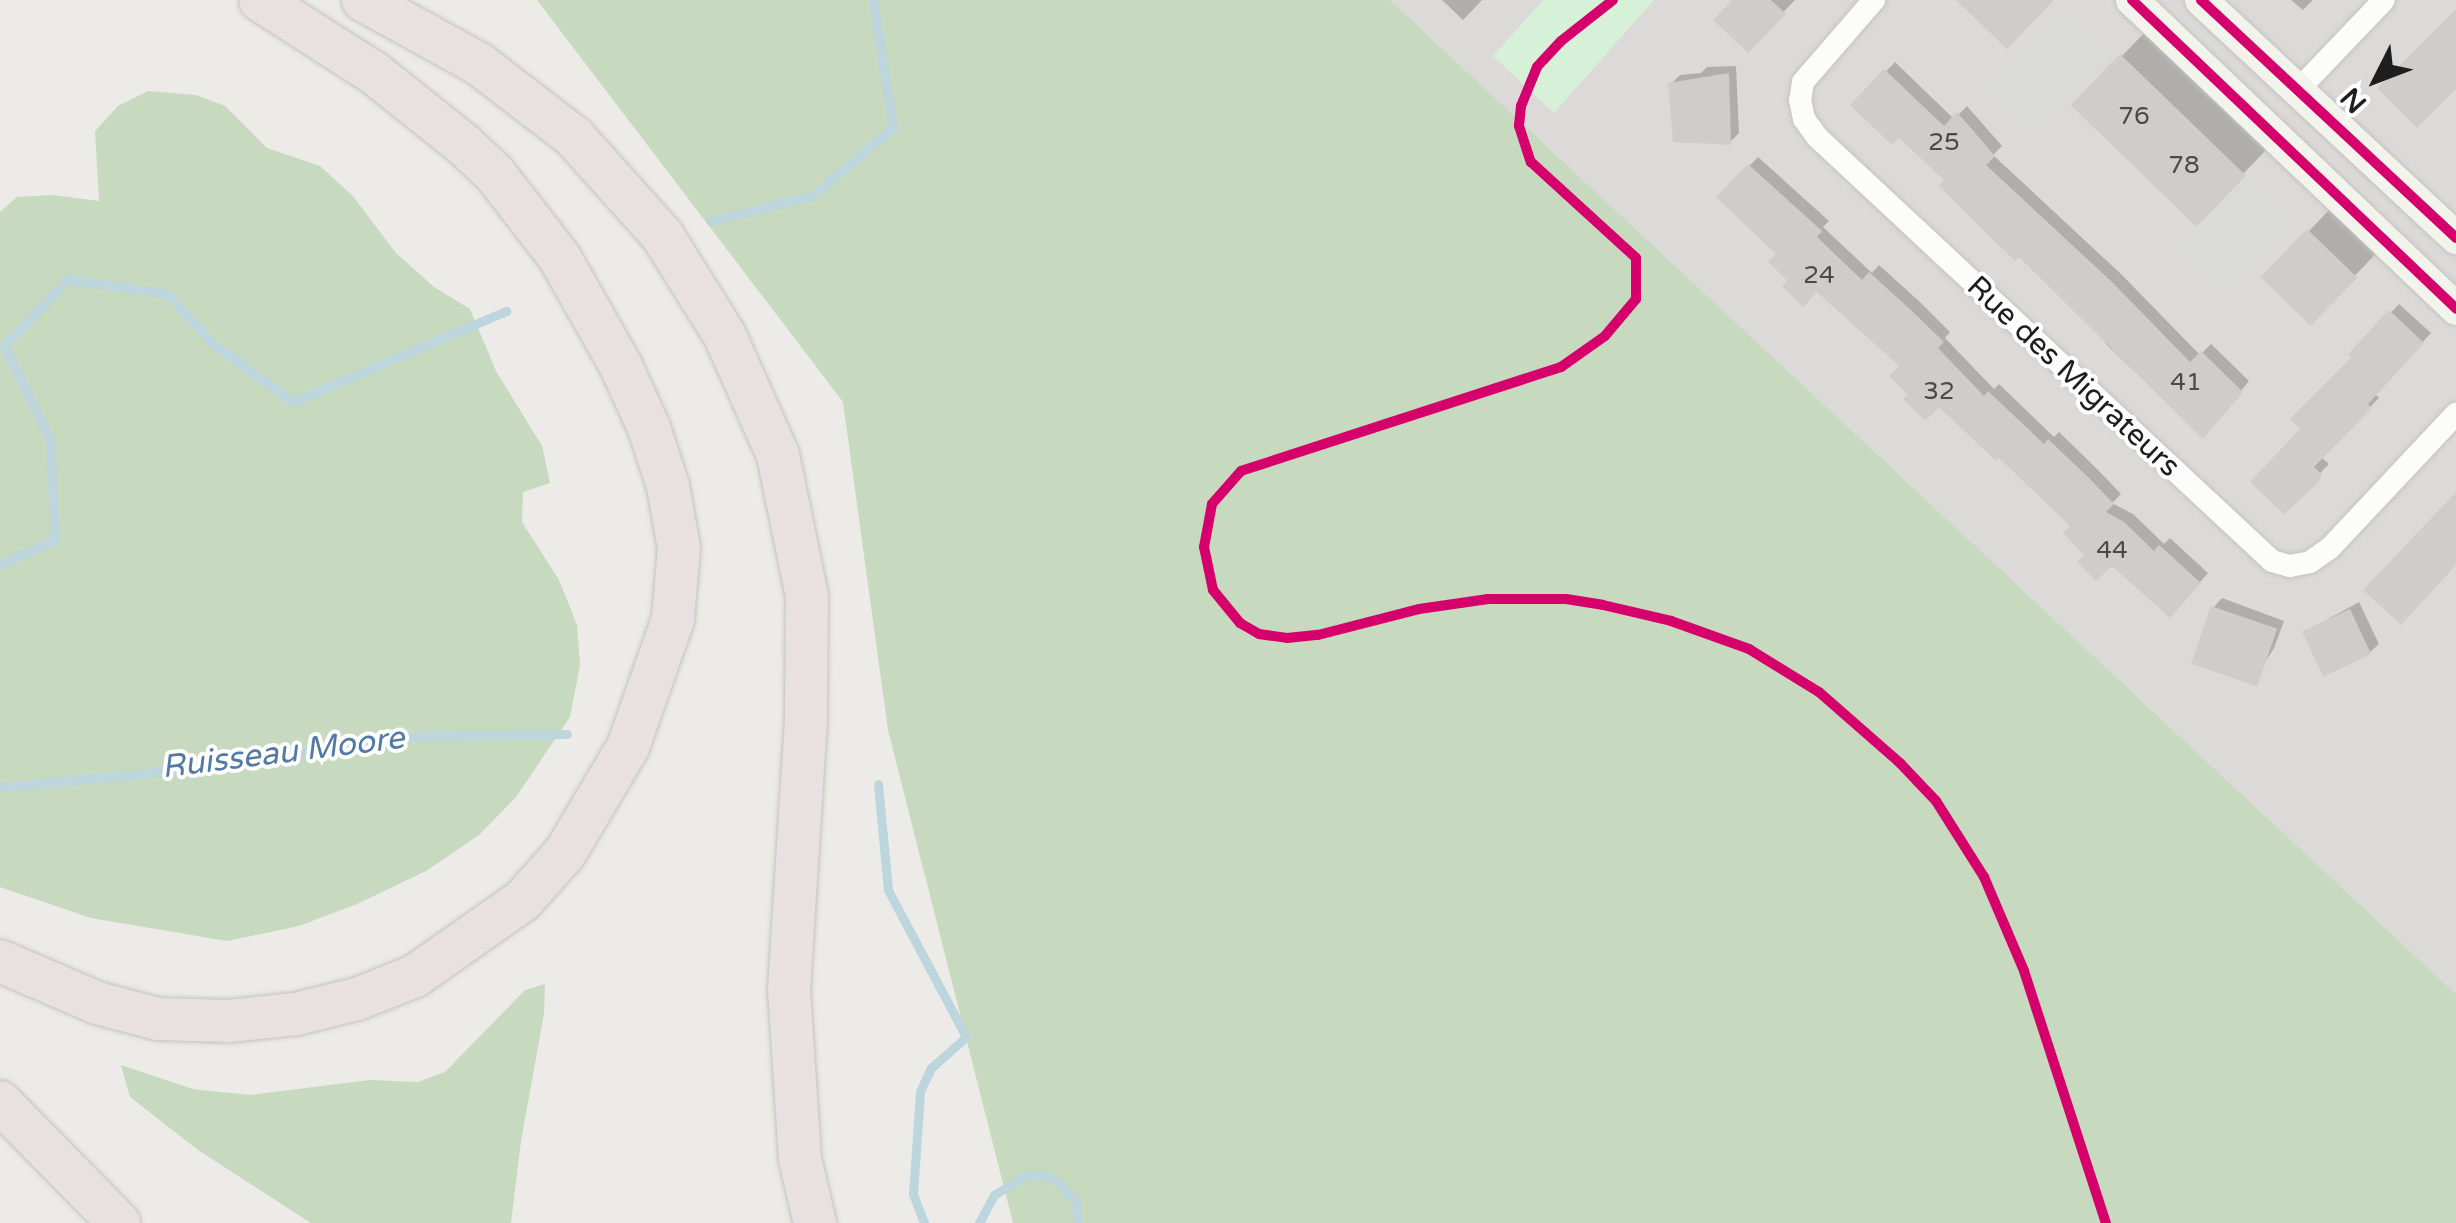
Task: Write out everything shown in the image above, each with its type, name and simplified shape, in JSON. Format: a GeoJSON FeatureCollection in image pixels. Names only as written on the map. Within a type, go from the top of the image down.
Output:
{"type":"FeatureCollection","features":[{"type":"Feature","properties":{"kind":"highway"},"geometry":{"type":"LineString","coordinates":[[0,961],[97,1004],[158,1019],[229,1021],[296,1014],[357,999],[414,976],[524,900],[565,853],[628,748],[673,619],[679,548],[668,486],[649,428],[621,366],[560,258],[494,173],[452,134],[374,73],[260,0]]}},
{"type":"Feature","properties":{"kind":"highway"},"geometry":{"type":"LineString","coordinates":[[362,0],[479,64],[574,137],[662,236],[725,336],[778,454],[807,596],[806,720],[789,989],[800,1158],[815,1223]]}},
{"type":"Feature","properties":{"kind":"highway"},"geometry":{"type":"LineString","coordinates":[[0,1102],[119,1223]]}},
{"type":"Feature","properties":{"kind":"street","name":"Rue des Migrateurs"},"geometry":{"type":"LineString","coordinates":[[1874,0],[1803,82],[1800,100],[1804,119],[1817,137],[2264,555],[2290,566],[2310,562],[2330,548],[2456,414]]}},
{"type":"Feature","properties":{"kind":"street"},"geometry":{"type":"LineString","coordinates":[[2132,0],[2456,309]]}},
{"type":"Feature","properties":{"kind":"street"},"geometry":{"type":"LineString","coordinates":[[2200,0],[2456,238]]}},
{"type":"Feature","properties":{"kind":"street"},"geometry":{"type":"LineString","coordinates":[[2265,125],[2384,0]]}},
{"type":"Feature","properties":{"kind":"shaded area"},"geometry":{"type":"Polygon","coordinates":[[[1390,0],[2456,0],[2456,994],[1390,0]]]}},
{"type":"Feature","properties":{"kind":"shaded area"},"geometry":{"type":"Polygon","coordinates":[[[2062,6],[2109,52],[2033,131],[1986,85],[2062,6]]]}},
{"type":"Feature","properties":{"kind":"shaded area"},"geometry":{"type":"Polygon","coordinates":[[[2245,176],[2295,225],[2226,297],[2176,248],[2245,176]]]}},
{"type":"Feature","properties":{"kind":"green space"},"geometry":{"type":"Polygon","coordinates":[[[537,0],[1390,0],[2456,994],[2456,1223],[1013,1223],[888,730],[843,402],[537,0]]]}},
{"type":"Feature","properties":{"kind":"green space"},"geometry":{"type":"Polygon","coordinates":[[[1543,0],[1654,0],[1554,113],[1493,56],[1543,0]]]}},
{"type":"Feature","properties":{"kind":"green space"},"geometry":{"type":"Polygon","coordinates":[[[148,91],[196,95],[225,106],[267,148],[320,166],[352,195],[396,253],[434,287],[470,309],[496,371],[542,446],[550,483],[523,492],[522,522],[559,580],[577,625],[580,665],[570,717],[516,797],[479,835],[426,871],[357,904],[299,926],[227,941],[91,918],[0,887],[0,212],[17,197],[53,195],[99,201],[95,131],[118,106],[148,91]]]}},
{"type":"Feature","properties":{"kind":"green space"},"geometry":{"type":"Polygon","coordinates":[[[545,984],[544,1014],[511,1223],[311,1223],[198,1150],[130,1097],[121,1065],[193,1089],[250,1095],[370,1080],[418,1082],[445,1072],[525,990],[545,984]]]}},
{"type":"Feature","properties":{"kind":"building"},"geometry":{"type":"Polygon","coordinates":[[[1732,0],[1771,0],[1786,14],[1748,53],[1713,20],[1732,0]]]}},
{"type":"Feature","properties":{"kind":"building"},"geometry":{"type":"Polygon","coordinates":[[[1956,0],[2054,0],[2007,49],[1956,0]]]}},
{"type":"Feature","properties":{"kind":"building"},"geometry":{"type":"Polygon","coordinates":[[[2456,9],[2456,89],[2417,128],[2377,88],[2456,9]]]}},
{"type":"Feature","properties":{"kind":"building"},"geometry":{"type":"Polygon","coordinates":[[[2120,54],[2246,176],[2197,227],[2071,105],[2120,54]]]}},
{"type":"Feature","properties":{"kind":"building"},"geometry":{"type":"Polygon","coordinates":[[[1884,69],[1944,126],[1957,112],[1995,156],[1986,165],[2112,282],[2190,362],[2201,351],[2243,392],[2203,439],[2019,257],[2015,261],[1939,186],[1944,180],[1899,138],[1892,145],[1850,105],[1884,69]]]}},
{"type":"Feature","properties":{"kind":"building"},"geometry":{"type":"Polygon","coordinates":[[[1729,73],[1731,145],[1673,142],[1668,83],[1729,73]]]}},
{"type":"Feature","properties":{"kind":"building"},"geometry":{"type":"Polygon","coordinates":[[[1748,164],[1822,231],[1817,237],[1862,280],[1869,272],[1944,342],[1938,348],[1984,396],[1988,391],[2044,444],[2048,439],[2089,478],[2114,504],[2106,512],[2124,522],[2154,551],[2159,545],[2201,583],[2170,618],[2112,566],[2096,581],[2077,562],[2084,555],[2063,533],[2070,526],[1999,458],[1996,461],[1939,407],[1925,421],[1903,399],[1908,395],[1889,376],[1899,366],[1817,292],[1803,307],[1782,286],[1787,280],[1768,262],[1776,254],[1716,197],[1748,164]]]}},
{"type":"Feature","properties":{"kind":"building"},"geometry":{"type":"Polygon","coordinates":[[[2307,229],[2357,278],[2311,326],[2260,277],[2307,229]]]}},
{"type":"Feature","properties":{"kind":"building"},"geometry":{"type":"Polygon","coordinates":[[[2389,310],[2424,343],[2368,404],[2372,408],[2314,467],[2322,475],[2317,484],[2284,514],[2250,482],[2300,429],[2290,419],[2352,357],[2348,354],[2389,310]]]}},
{"type":"Feature","properties":{"kind":"building"},"geometry":{"type":"Polygon","coordinates":[[[2456,492],[2456,565],[2401,625],[2363,590],[2456,492]]]}},
{"type":"Feature","properties":{"kind":"building"},"geometry":{"type":"Polygon","coordinates":[[[2211,606],[2277,629],[2257,686],[2191,664],[2211,606]]]}},
{"type":"Feature","properties":{"kind":"building"},"geometry":{"type":"Polygon","coordinates":[[[2350,609],[2371,654],[2323,677],[2302,631],[2350,609]]]}},
{"type":"Feature","properties":{"kind":"waterway","name":"Ruisseau Moore"},"geometry":{"type":"LineString","coordinates":[[710,221],[812,196],[893,128],[873,0]]}},
{"type":"Feature","properties":{"kind":"waterway","name":"Ruisseau Moore"},"geometry":{"type":"LineString","coordinates":[[0,564],[55,540],[50,439],[4,346],[68,279],[168,294],[211,342],[293,402],[506,311]]}},
{"type":"Feature","properties":{"kind":"waterway","name":"Ruisseau Moore"},"geometry":{"type":"LineString","coordinates":[[0,787],[133,775],[422,736],[567,734]]}},
{"type":"Feature","properties":{"kind":"waterway","name":"Ruisseau Moore"},"geometry":{"type":"LineString","coordinates":[[878,784],[888,890],[966,1037],[931,1068],[920,1092],[913,1194],[924,1223]]}},
{"type":"Feature","properties":{"kind":"waterway","name":"Ruisseau Moore"},"geometry":{"type":"LineString","coordinates":[[979,1223],[994,1195],[1026,1175],[1044,1175],[1060,1184],[1076,1202],[1078,1223]]}},
{"type":"Feature","properties":{"kind":"cycle path"},"geometry":{"type":"LineString","coordinates":[[1613,0],[1561,41],[1537,67],[1521,106],[1519,126],[1531,162],[1636,258],[1636,299],[1605,336],[1561,367],[1241,471],[1212,504],[1204,547],[1213,590],[1240,623],[1259,634],[1287,638],[1318,635],[1419,609],[1488,599],[1566,599],[1603,605],[1671,621],[1749,649],[1819,692],[1900,763],[1936,801],[1984,877],[2024,971],[2106,1223]]}},
{"type":"Feature","properties":{"kind":"cycle path"},"geometry":{"type":"LineString","coordinates":[[2132,0],[2456,309]]}},
{"type":"Feature","properties":{"kind":"cycle path"},"geometry":{"type":"LineString","coordinates":[[2201,0],[2456,238]]}}]}
